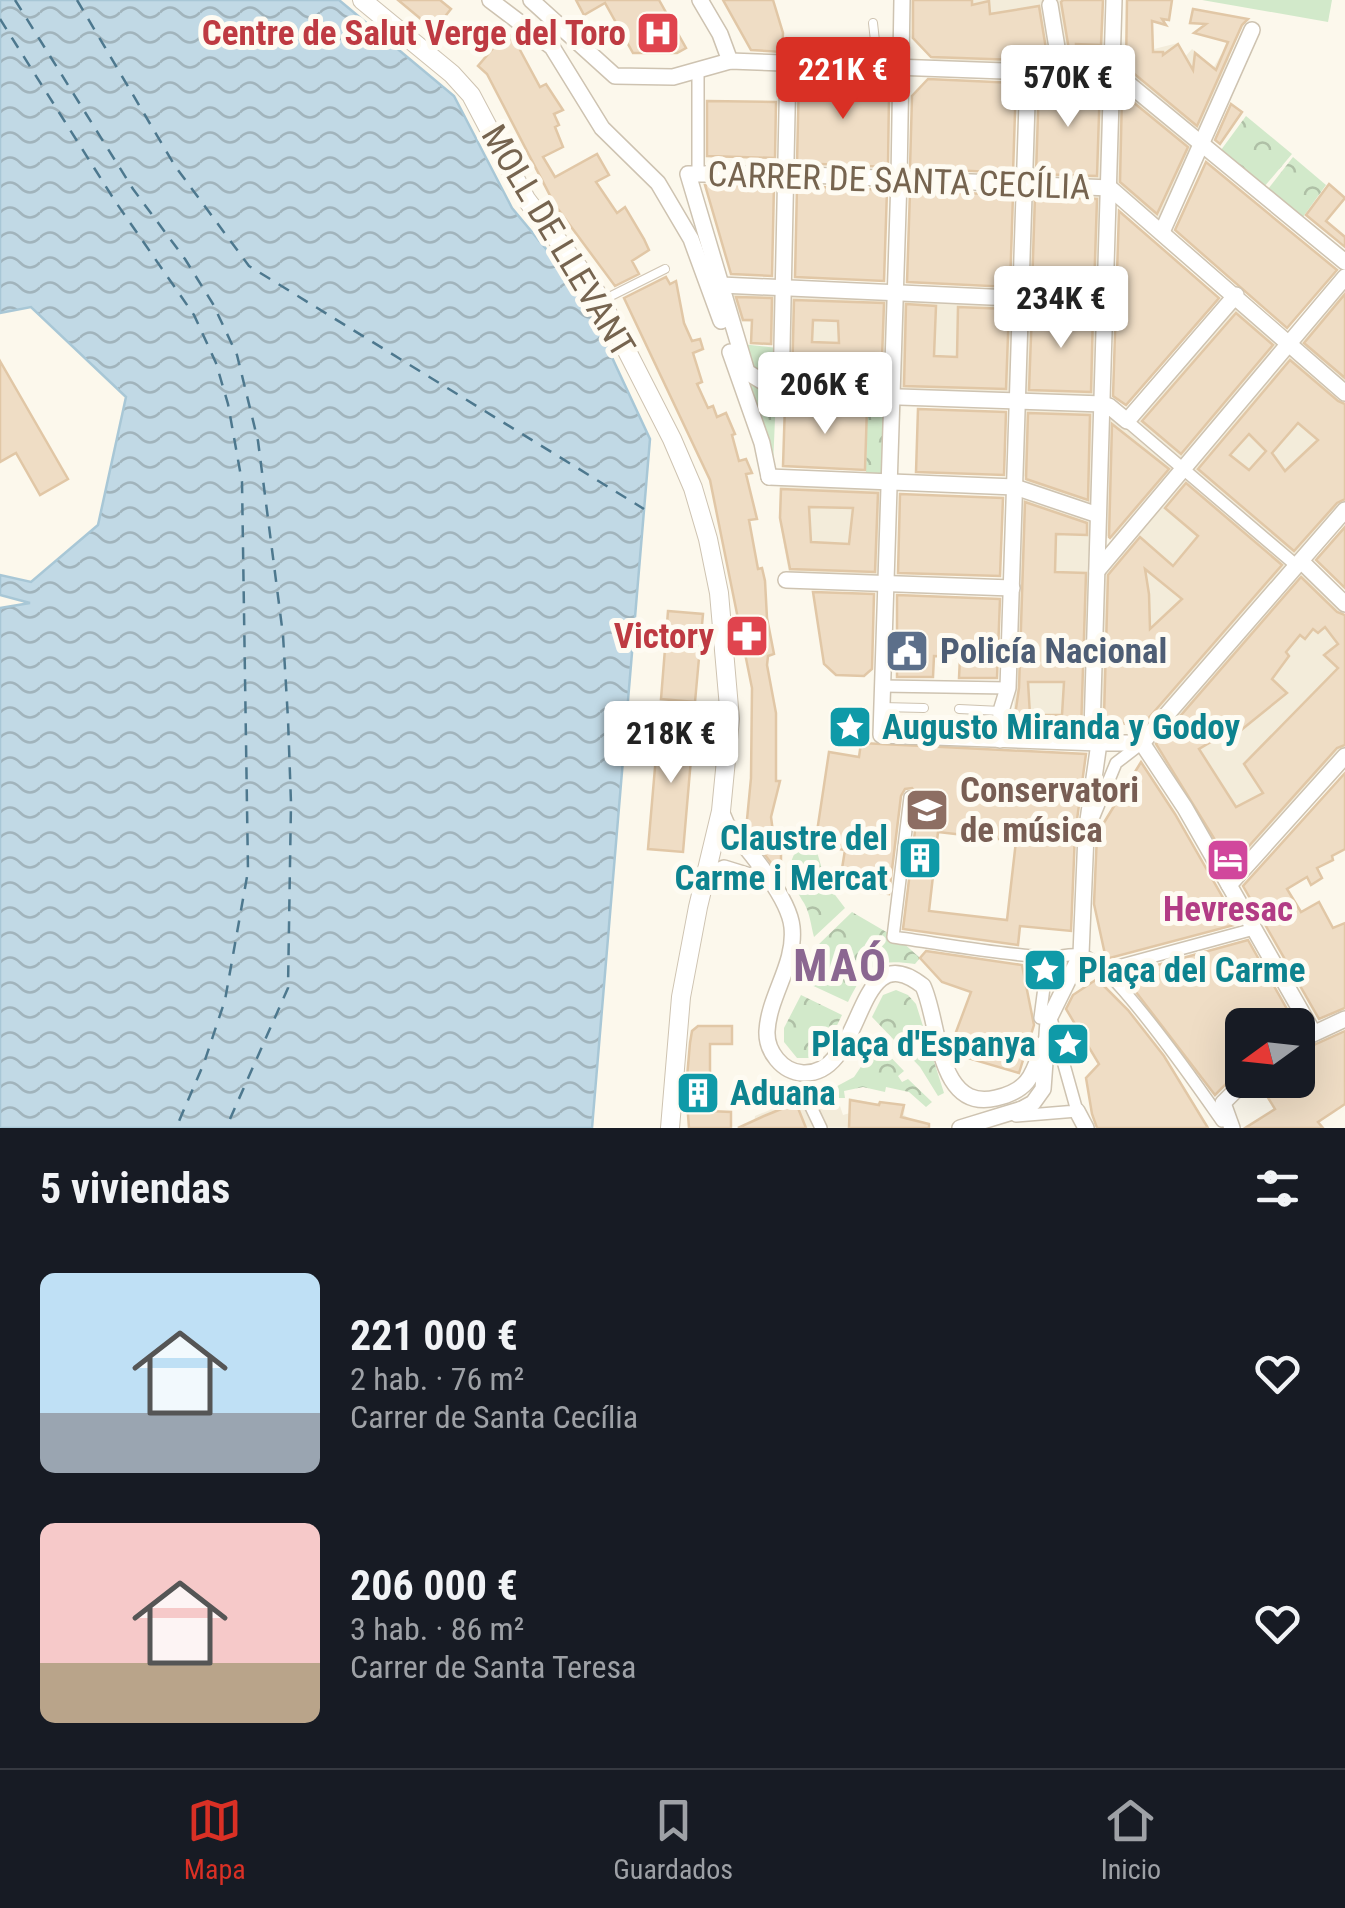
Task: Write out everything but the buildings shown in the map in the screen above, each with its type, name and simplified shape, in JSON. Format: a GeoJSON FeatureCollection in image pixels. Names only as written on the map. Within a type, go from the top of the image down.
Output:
{"type":"FeatureCollection","features":[{"type":"Feature","properties":{"kind":"street","name":"MOLL DE LLEVANT"},"geometry":{"type":"LineString","coordinates":[[362,0],[472,95],[526,199],[601,301],[672,440],[701,514],[719,593],[722,811],[682,996],[670,1128]]}},
{"type":"Feature","properties":{"kind":"street"},"geometry":{"type":"LineString","coordinates":[[490,0],[552,46],[602,128],[661,186],[691,239],[704,275],[762,443],[767,480],[890,480],[1015,487],[1098,516]]}},
{"type":"Feature","properties":{"kind":"street"},"geometry":{"type":"LineString","coordinates":[[531,0],[615,76],[632,81],[673,78],[730,61],[788,66],[1113,71],[1345,262]]}},
{"type":"Feature","properties":{"kind":"street"},"geometry":{"type":"LineString","coordinates":[[700,0],[730,61]]}},
{"type":"Feature","properties":{"kind":"street"},"geometry":{"type":"LineString","coordinates":[[902,0],[900,179],[881,735],[1142,743]]}},
{"type":"Feature","properties":{"kind":"street"},"geometry":{"type":"LineString","coordinates":[[1114,0],[1092,731],[1116,763]]}},
{"type":"Feature","properties":{"kind":"street"},"geometry":{"type":"LineString","coordinates":[[1050,5],[1061,72]]}},
{"type":"Feature","properties":{"kind":"street"},"geometry":{"type":"LineString","coordinates":[[1162,232],[1252,30]]}},
{"type":"Feature","properties":{"kind":"street"},"geometry":{"type":"LineString","coordinates":[[781,393],[788,66]]}},
{"type":"Feature","properties":{"kind":"street"},"geometry":{"type":"LineString","coordinates":[[698,70],[693,174],[720,285],[747,372],[781,393],[1109,406],[1345,604]]}},
{"type":"Feature","properties":{"kind":"street"},"geometry":{"type":"LineString","coordinates":[[1000,740],[1001,711],[1008,688],[1028,72]]}},
{"type":"Feature","properties":{"kind":"street","name":"CARRER DE SANTA CECÍLIA"},"geometry":{"type":"LineString","coordinates":[[693,174],[786,174],[1110,188]]}},
{"type":"Feature","properties":{"kind":"street"},"geometry":{"type":"LineString","coordinates":[[1110,188],[1345,392]]}},
{"type":"Feature","properties":{"kind":"street"},"geometry":{"type":"LineString","coordinates":[[1097,571],[1345,277]]}},
{"type":"Feature","properties":{"kind":"street"},"geometry":{"type":"LineString","coordinates":[[720,285],[1105,302]]}},
{"type":"Feature","properties":{"kind":"street"},"geometry":{"type":"LineString","coordinates":[[1126,421],[1236,295]]}},
{"type":"Feature","properties":{"kind":"street"},"geometry":{"type":"LineString","coordinates":[[1086,834],[1116,763],[1142,743],[1345,510]]}},
{"type":"Feature","properties":{"kind":"street"},"geometry":{"type":"LineString","coordinates":[[786,580],[1012,588]]}},
{"type":"Feature","properties":{"kind":"street"},"geometry":{"type":"LineString","coordinates":[[882,682],[1008,688]]}},
{"type":"Feature","properties":{"kind":"street"},"geometry":{"type":"LineString","coordinates":[[1086,1128],[1047,1021],[1082,954],[1086,834],[1100,742]]}},
{"type":"Feature","properties":{"kind":"street"},"geometry":{"type":"LineString","coordinates":[[1142,743],[1185,808],[1300,1008]]}},
{"type":"Feature","properties":{"kind":"street"},"geometry":{"type":"LineString","coordinates":[[1228,884],[1345,756]]}},
{"type":"Feature","properties":{"kind":"street"},"geometry":{"type":"LineString","coordinates":[[910,797],[893,937],[1048,957],[1082,954],[1103,970],[1180,1060],[1225,1124]]}},
{"type":"Feature","properties":{"kind":"street"},"geometry":{"type":"LineString","coordinates":[[722,811],[727,825],[787,904],[792,930],[783,980],[767,1031],[770,1049],[788,1068],[819,1072],[832,1064],[842,1053],[870,989],[890,976],[907,976],[923,986],[948,1074],[956,1089],[967,1097],[990,1100],[1021,1088],[1030,1081],[1044,1043]]}},
{"type":"Feature","properties":{"kind":"street"},"geometry":{"type":"LineString","coordinates":[[706,876],[724,868],[770,882]]}},
{"type":"Feature","properties":{"kind":"street"},"geometry":{"type":"LineString","coordinates":[[1103,970],[1254,929]]}},
{"type":"Feature","properties":{"kind":"street"},"geometry":{"type":"LineString","coordinates":[[960,1128],[1022,1109],[1039,1096],[1045,1079],[1048,957]]}},
{"type":"Feature","properties":{"kind":"street"},"geometry":{"type":"LineString","coordinates":[[1315,1032],[1345,1019]]}},
{"type":"Feature","properties":{"kind":"street"},"geometry":{"type":"LineString","coordinates":[[1225,1124],[1224,1103],[1229,1098]]}},
{"type":"Feature","properties":{"kind":"street"},"geometry":{"type":"LineString","coordinates":[[811,1107],[821,1128]]}},
{"type":"Feature","properties":{"kind":"street"},"geometry":{"type":"LineString","coordinates":[[996,1116],[1077,1111]]}},
{"type":"Feature","properties":{"kind":"lane"},"geometry":{"type":"LineString","coordinates":[[873,23],[876,50],[901,68]]}},
{"type":"Feature","properties":{"kind":"lane"},"geometry":{"type":"LineString","coordinates":[[601,301],[665,268]]}},
{"type":"Feature","properties":{"kind":"lane"},"geometry":{"type":"LineString","coordinates":[[882,707],[924,708]]}},
{"type":"Feature","properties":{"kind":"lane"},"geometry":{"type":"LineString","coordinates":[[960,709],[1001,711]]}},
{"type":"Feature","properties":{"kind":"shaded area"},"geometry":{"type":"Polygon","coordinates":[[[911,0],[1104,0],[1103,56],[1088,69],[934,61],[910,37],[911,0]]]}},
{"type":"Feature","properties":{"kind":"shaded area"},"geometry":{"type":"Polygon","coordinates":[[[1178,43],[1180,48],[1171,59],[1178,65],[1192,49],[1200,55],[1196,64],[1212,70],[1221,55],[1235,61],[1202,137],[1124,73],[1125,44],[1150,50],[1178,43]]]}},
{"type":"Feature","properties":{"kind":"shaded area"},"geometry":{"type":"Polygon","coordinates":[[[1034,76],[1108,80],[1104,182],[1031,179],[1034,76]]]}},
{"type":"Feature","properties":{"kind":"shaded area"},"geometry":{"type":"Polygon","coordinates":[[[1118,79],[1198,144],[1161,224],[1114,183],[1118,79]]]}},
{"type":"Feature","properties":{"kind":"shaded area"},"geometry":{"type":"Polygon","coordinates":[[[1031,190],[1104,194],[1101,296],[1027,293],[1031,190]]]}},
{"type":"Feature","properties":{"kind":"shaded area"},"geometry":{"type":"Polygon","coordinates":[[[1345,285],[1345,387],[1295,344],[1345,285]]]}},
{"type":"Feature","properties":{"kind":"shaded area"},"geometry":{"type":"Polygon","coordinates":[[[730,290],[776,292],[775,345],[750,343],[751,322],[733,321],[730,290]]]}},
{"type":"Feature","properties":{"kind":"shaded area"},"geometry":{"type":"Polygon","coordinates":[[[788,293],[890,298],[888,390],[785,387],[788,293]]]}},
{"type":"Feature","properties":{"kind":"shaded area"},"geometry":{"type":"Polygon","coordinates":[[[901,298],[1016,303],[1012,396],[898,392],[901,298]]]}},
{"type":"Feature","properties":{"kind":"shaded area"},"geometry":{"type":"Polygon","coordinates":[[[1235,300],[1284,344],[1183,464],[1132,421],[1235,300]]]}},
{"type":"Feature","properties":{"kind":"shaded area"},"geometry":{"type":"Polygon","coordinates":[[[1027,304],[1100,307],[1097,399],[1024,397],[1027,304]]]}},
{"type":"Feature","properties":{"kind":"shaded area"},"geometry":{"type":"Polygon","coordinates":[[[1291,349],[1345,397],[1345,503],[1295,560],[1188,469],[1291,349]]]}},
{"type":"Feature","properties":{"kind":"shaded area"},"geometry":{"type":"Polygon","coordinates":[[[1024,408],[1097,409],[1094,507],[1027,482],[1022,471],[1024,408]]]}},
{"type":"Feature","properties":{"kind":"shaded area"},"geometry":{"type":"Polygon","coordinates":[[[1107,409],[1179,469],[1118,542],[1104,534],[1107,409]]]}},
{"type":"Feature","properties":{"kind":"shaded area"},"geometry":{"type":"Polygon","coordinates":[[[1185,474],[1291,564],[1145,732],[1098,715],[1102,573],[1185,474]]]}},
{"type":"Feature","properties":{"kind":"shaded area"},"geometry":{"type":"Polygon","coordinates":[[[780,482],[885,486],[881,577],[789,573],[779,518],[780,482]]]}},
{"type":"Feature","properties":{"kind":"shaded area"},"geometry":{"type":"Polygon","coordinates":[[[1028,497],[1087,518],[1093,527],[1087,737],[1013,734],[1020,502],[1028,497]]]}},
{"type":"Feature","properties":{"kind":"shaded area"},"geometry":{"type":"Polygon","coordinates":[[[1301,571],[1335,600],[1345,615],[1345,749],[1228,874],[1151,743],[1301,571]]]}},
{"type":"Feature","properties":{"kind":"shaded area"},"geometry":{"type":"Polygon","coordinates":[[[849,1098],[905,1105],[904,1115],[925,1128],[748,1128],[754,1124],[755,1116],[797,1099],[840,1106],[843,1115],[850,1113],[849,1098]]]}},
{"type":"Feature","properties":{"kind":"green space"},"geometry":{"type":"Polygon","coordinates":[[[1202,0],[1332,0],[1328,22],[1202,0]]]}},
{"type":"Feature","properties":{"kind":"green space"},"geometry":{"type":"Polygon","coordinates":[[[1246,116],[1292,154],[1264,187],[1221,150],[1246,116]]]}},
{"type":"Feature","properties":{"kind":"green space"},"geometry":{"type":"Polygon","coordinates":[[[1293,157],[1326,185],[1303,217],[1268,189],[1293,157]]]}},
{"type":"Feature","properties":{"kind":"green space"},"geometry":{"type":"Polygon","coordinates":[[[733,343],[778,348],[773,466],[764,435],[733,343]]]}},
{"type":"Feature","properties":{"kind":"green space"},"geometry":{"type":"Polygon","coordinates":[[[867,398],[885,402],[887,480],[866,474],[867,398]]]}},
{"type":"Feature","properties":{"kind":"green space"},"geometry":{"type":"Polygon","coordinates":[[[815,845],[826,883],[845,908],[814,937],[808,911],[790,870],[798,848],[815,845]]]}},
{"type":"Feature","properties":{"kind":"green space"},"geometry":{"type":"Polygon","coordinates":[[[852,912],[900,940],[920,958],[915,964],[889,962],[872,967],[848,1002],[807,983],[817,946],[852,912]]]}},
{"type":"Feature","properties":{"kind":"green space"},"geometry":{"type":"Polygon","coordinates":[[[896,990],[916,1004],[944,1093],[938,1096],[920,1067],[872,1017],[883,995],[896,990]]]}},
{"type":"Feature","properties":{"kind":"green space"},"geometry":{"type":"Polygon","coordinates":[[[801,995],[842,1015],[828,1044],[811,1058],[797,1058],[784,1042],[784,1028],[801,995]]]}},
{"type":"Feature","properties":{"kind":"green space"},"geometry":{"type":"Polygon","coordinates":[[[877,1043],[904,1071],[898,1076],[902,1082],[908,1079],[932,1102],[926,1107],[909,1092],[886,1087],[885,1092],[863,1087],[844,1091],[845,1098],[829,1098],[828,1091],[854,1077],[877,1043]]]}},
{"type":"Feature","properties":{"kind":"water"},"geometry":{"type":"Polygon","coordinates":[[[0,0],[339,0],[454,96],[512,208],[581,291],[650,439],[592,1128],[0,1128],[0,608],[30,603],[0,595],[0,575],[31,582],[98,525],[126,397],[31,307],[0,313],[0,0]]]}},
{"type":"Feature","properties":{"kind":"ferry route"},"geometry":{"type":"LineString","coordinates":[[15,0],[133,189],[213,304],[237,355],[258,441],[283,635],[288,719],[288,988],[226,1128]]}},
{"type":"Feature","properties":{"kind":"ferry route"},"geometry":{"type":"LineString","coordinates":[[77,0],[175,166],[249,266],[644,509]]}},
{"type":"Feature","properties":{"kind":"ferry route"},"geometry":{"type":"LineString","coordinates":[[0,19],[115,201],[194,315],[216,363],[228,404],[242,482],[248,871],[225,1000],[176,1128]]}},
{"type":"Feature","properties":{"kind":"place","name":"Centre de Salut Verge del Toro"},"geometry":{"type":"Point","coordinates":[658,33]}},
{"type":"Feature","properties":{"kind":"place","name":"Victory"},"geometry":{"type":"Point","coordinates":[747,636]}},
{"type":"Feature","properties":{"kind":"place","name":"Policía Nacional"},"geometry":{"type":"Point","coordinates":[907,651]}},
{"type":"Feature","properties":{"kind":"place","name":"Augusto Miranda y Godoy"},"geometry":{"type":"Point","coordinates":[850,727]}},
{"type":"Feature","properties":{"kind":"place","name":"Conservatori de música"},"geometry":{"type":"Point","coordinates":[927,810]}},
{"type":"Feature","properties":{"kind":"place","name":"Claustre del Carme i Mercat"},"geometry":{"type":"Point","coordinates":[920,858]}},
{"type":"Feature","properties":{"kind":"place","name":"Hevresac"},"geometry":{"type":"Point","coordinates":[1228,860]}},
{"type":"Feature","properties":{"kind":"place","name":"Plaça del Carme"},"geometry":{"type":"Point","coordinates":[1045,970]}},
{"type":"Feature","properties":{"kind":"place","name":"Plaça d'Espanya"},"geometry":{"type":"Point","coordinates":[1068,1044]}},
{"type":"Feature","properties":{"kind":"place","name":"Aduana"},"geometry":{"type":"Point","coordinates":[698,1093]}},
{"type":"Feature","properties":{"kind":"district","name":"MAÓ"},"geometry":{"type":"Point","coordinates":[841,965]}}]}
